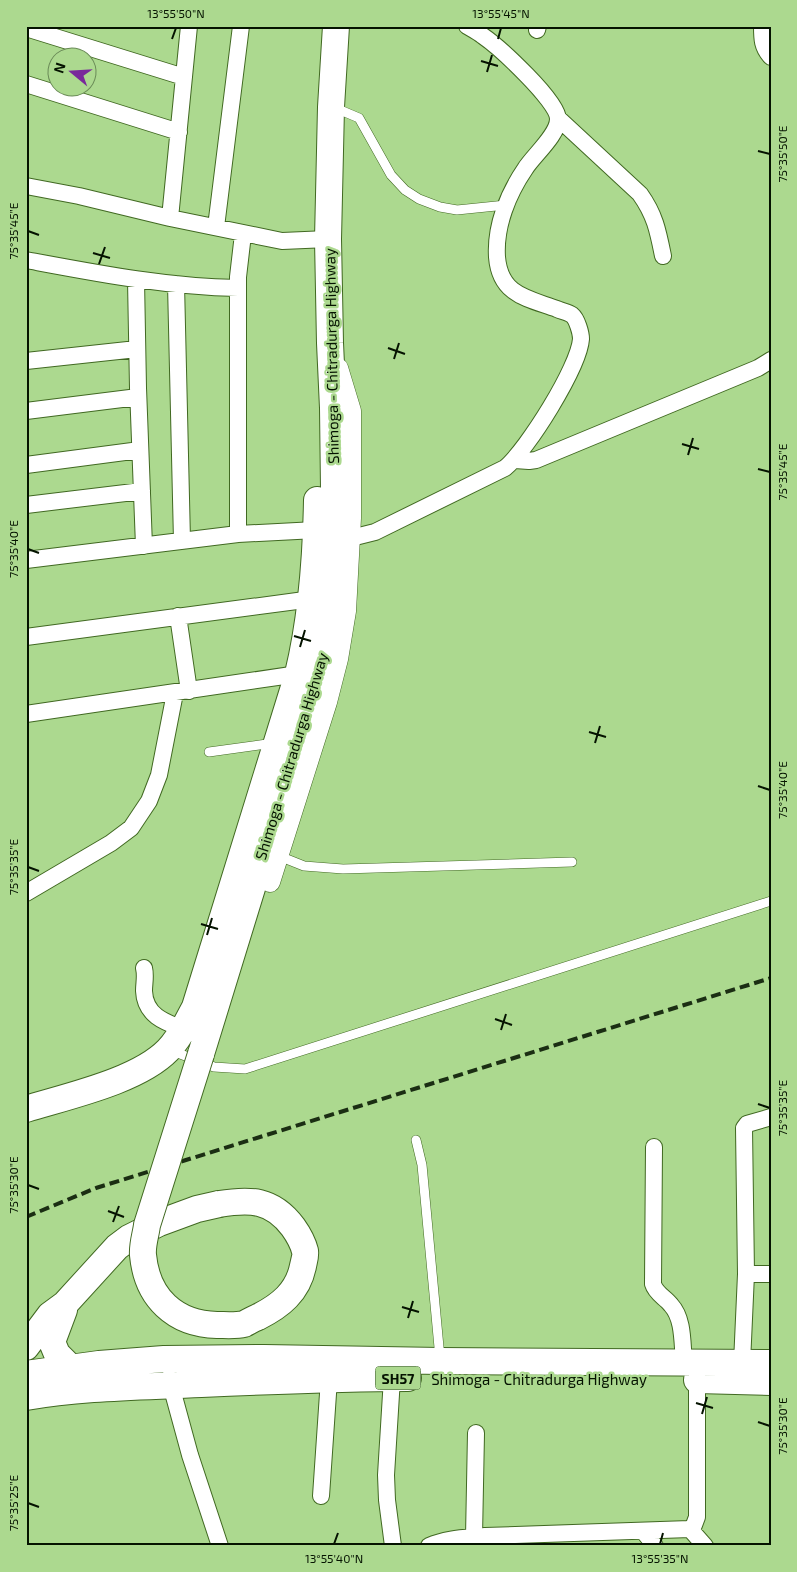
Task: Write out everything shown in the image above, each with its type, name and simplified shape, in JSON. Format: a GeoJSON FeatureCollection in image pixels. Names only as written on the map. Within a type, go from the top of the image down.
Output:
{"type":"FeatureCollection","features":[{"type":"Feature","properties":{"kind":"main road","name":"Shimoga - Chitradurga Highway"},"geometry":{"type":"LineString","coordinates":[[26,1347],[50,1314],[65,1304],[117,1247],[129,1238],[159,1223],[196,1209],[250,1200],[270,1206],[288,1220],[306,1252],[301,1276],[290,1295],[272,1310],[243,1324],[200,1325],[185,1320],[172,1312],[157,1295],[148,1280],[143,1253],[147,1225],[320,667],[332,605],[335,571],[334,408],[330,342],[328,239],[331,107],[336,26]]}},
{"type":"Feature","properties":{"kind":"main road"},"geometry":{"type":"LineString","coordinates":[[26,1109],[123,1078],[150,1065],[176,1040],[195,1007],[298,674],[305,643],[312,599],[316,530],[316,418],[330,342]]}},
{"type":"Feature","properties":{"kind":"main road","name":"Shimoga - Chitradurga Highway"},"geometry":{"type":"LineString","coordinates":[[33,1384],[47,1344],[54,1336],[65,1304]]}},
{"type":"Feature","properties":{"kind":"main road"},"geometry":{"type":"LineString","coordinates":[[54,1336],[52,1342],[57,1354],[71,1368]]}},
{"type":"Feature","properties":{"kind":"main road","name":"Shimoga - Chitradurga Highway"},"geometry":{"type":"LineString","coordinates":[[33,1384],[71,1368],[98,1364],[164,1359],[264,1358],[693,1368],[771,1382]]}},
{"type":"Feature","properties":{"kind":"main road","name":"Shimoga - Chitradurga Highway"},"geometry":{"type":"LineString","coordinates":[[33,1384],[101,1388],[693,1368],[742,1363],[771,1363]]}},
{"type":"Feature","properties":{"kind":"street"},"geometry":{"type":"LineString","coordinates":[[216,227],[241,26]]}},
{"type":"Feature","properties":{"kind":"street"},"geometry":{"type":"LineString","coordinates":[[467,26],[484,36],[515,64],[554,107],[558,118],[640,194],[650,207],[657,224],[663,256]]}},
{"type":"Feature","properties":{"kind":"street"},"geometry":{"type":"LineString","coordinates":[[762,26],[762,44],[771,57]]}},
{"type":"Feature","properties":{"kind":"street"},"geometry":{"type":"LineString","coordinates":[[170,218],[188,27]]}},
{"type":"Feature","properties":{"kind":"street"},"geometry":{"type":"LineString","coordinates":[[26,28],[184,77]]}},
{"type":"Feature","properties":{"kind":"street"},"geometry":{"type":"LineString","coordinates":[[26,84],[179,132]]}},
{"type":"Feature","properties":{"kind":"street"},"geometry":{"type":"LineString","coordinates":[[351,538],[375,532],[505,468],[515,460],[552,405],[576,358],[581,338],[578,326],[572,315],[522,296],[508,288],[501,279],[497,257],[500,223],[506,205],[524,169],[555,130],[558,118]]}},
{"type":"Feature","properties":{"kind":"street"},"geometry":{"type":"LineString","coordinates":[[26,186],[282,241],[328,239]]}},
{"type":"Feature","properties":{"kind":"street"},"geometry":{"type":"LineString","coordinates":[[238,534],[238,288],[243,234]]}},
{"type":"Feature","properties":{"kind":"street"},"geometry":{"type":"LineString","coordinates":[[26,260],[136,280],[238,288]]}},
{"type":"Feature","properties":{"kind":"street"},"geometry":{"type":"LineString","coordinates":[[136,280],[138,397],[144,546]]}},
{"type":"Feature","properties":{"kind":"street"},"geometry":{"type":"LineString","coordinates":[[176,284],[182,541]]}},
{"type":"Feature","properties":{"kind":"street"},"geometry":{"type":"LineString","coordinates":[[270,882],[327,702],[338,659],[346,611],[351,538],[351,411],[330,342]]}},
{"type":"Feature","properties":{"kind":"street"},"geometry":{"type":"LineString","coordinates":[[26,361],[137,349]]}},
{"type":"Feature","properties":{"kind":"street"},"geometry":{"type":"LineString","coordinates":[[515,460],[536,460],[758,368],[771,360]]}},
{"type":"Feature","properties":{"kind":"street"},"geometry":{"type":"LineString","coordinates":[[26,411],[138,397]]}},
{"type":"Feature","properties":{"kind":"street"},"geometry":{"type":"LineString","coordinates":[[26,465],[140,450]]}},
{"type":"Feature","properties":{"kind":"street"},"geometry":{"type":"LineString","coordinates":[[26,505],[142,491]]}},
{"type":"Feature","properties":{"kind":"street"},"geometry":{"type":"LineString","coordinates":[[26,560],[238,534],[316,530]]}},
{"type":"Feature","properties":{"kind":"street"},"geometry":{"type":"LineString","coordinates":[[26,637],[312,599]]}},
{"type":"Feature","properties":{"kind":"street"},"geometry":{"type":"LineString","coordinates":[[26,892],[111,843],[131,828],[149,801],[159,775],[182,692],[178,616]]}},
{"type":"Feature","properties":{"kind":"street"},"geometry":{"type":"LineString","coordinates":[[26,714],[298,674]]}},
{"type":"Feature","properties":{"kind":"street"},"geometry":{"type":"LineString","coordinates":[[144,968],[146,975],[144,998],[148,1009],[176,1040]]}},
{"type":"Feature","properties":{"kind":"street"},"geometry":{"type":"LineString","coordinates":[[742,1363],[746,1274],[744,1128],[747,1124],[771,1117]]}},
{"type":"Feature","properties":{"kind":"street"},"geometry":{"type":"LineString","coordinates":[[429,1546],[438,1542],[474,1537],[549,1539],[592,1532],[690,1529],[694,1525],[697,1516],[693,1368],[677,1313],[672,1305],[655,1290],[653,1284],[654,1148]]}},
{"type":"Feature","properties":{"kind":"street"},"geometry":{"type":"LineString","coordinates":[[746,1274],[771,1274]]}},
{"type":"Feature","properties":{"kind":"street"},"geometry":{"type":"LineString","coordinates":[[164,1359],[190,1455],[220,1546]]}},
{"type":"Feature","properties":{"kind":"street"},"geometry":{"type":"LineString","coordinates":[[392,1378],[386,1475],[393,1546]]}},
{"type":"Feature","properties":{"kind":"street"},"geometry":{"type":"LineString","coordinates":[[321,1496],[328,1379]]}},
{"type":"Feature","properties":{"kind":"street"},"geometry":{"type":"LineString","coordinates":[[474,1537],[476,1433]]}},
{"type":"Feature","properties":{"kind":"street"},"geometry":{"type":"LineString","coordinates":[[690,1529],[705,1546]]}},
{"type":"Feature","properties":{"kind":"street"},"geometry":{"type":"LineString","coordinates":[[643,1531],[656,1546]]}},
{"type":"Feature","properties":{"kind":"street"},"geometry":{"type":"LineString","coordinates":[[592,1532],[603,1546]]}},
{"type":"Feature","properties":{"kind":"lane"},"geometry":{"type":"LineString","coordinates":[[331,107],[359,118],[391,175],[405,190],[419,199],[440,207],[456,210],[506,205]]}},
{"type":"Feature","properties":{"kind":"lane"},"geometry":{"type":"LineString","coordinates":[[210,752],[276,743]]}},
{"type":"Feature","properties":{"kind":"lane"},"geometry":{"type":"LineString","coordinates":[[279,856],[304,866],[343,869],[572,862]]}},
{"type":"Feature","properties":{"kind":"lane"},"geometry":{"type":"LineString","coordinates":[[176,1040],[214,1067],[245,1069],[771,901]]}},
{"type":"Feature","properties":{"kind":"lane"},"geometry":{"type":"LineString","coordinates":[[416,1140],[422,1166],[440,1361]]}},
{"type":"Feature","properties":{"kind":"railway"},"geometry":{"type":"LineString","coordinates":[[26,1217],[96,1188],[771,978]]}}]}
